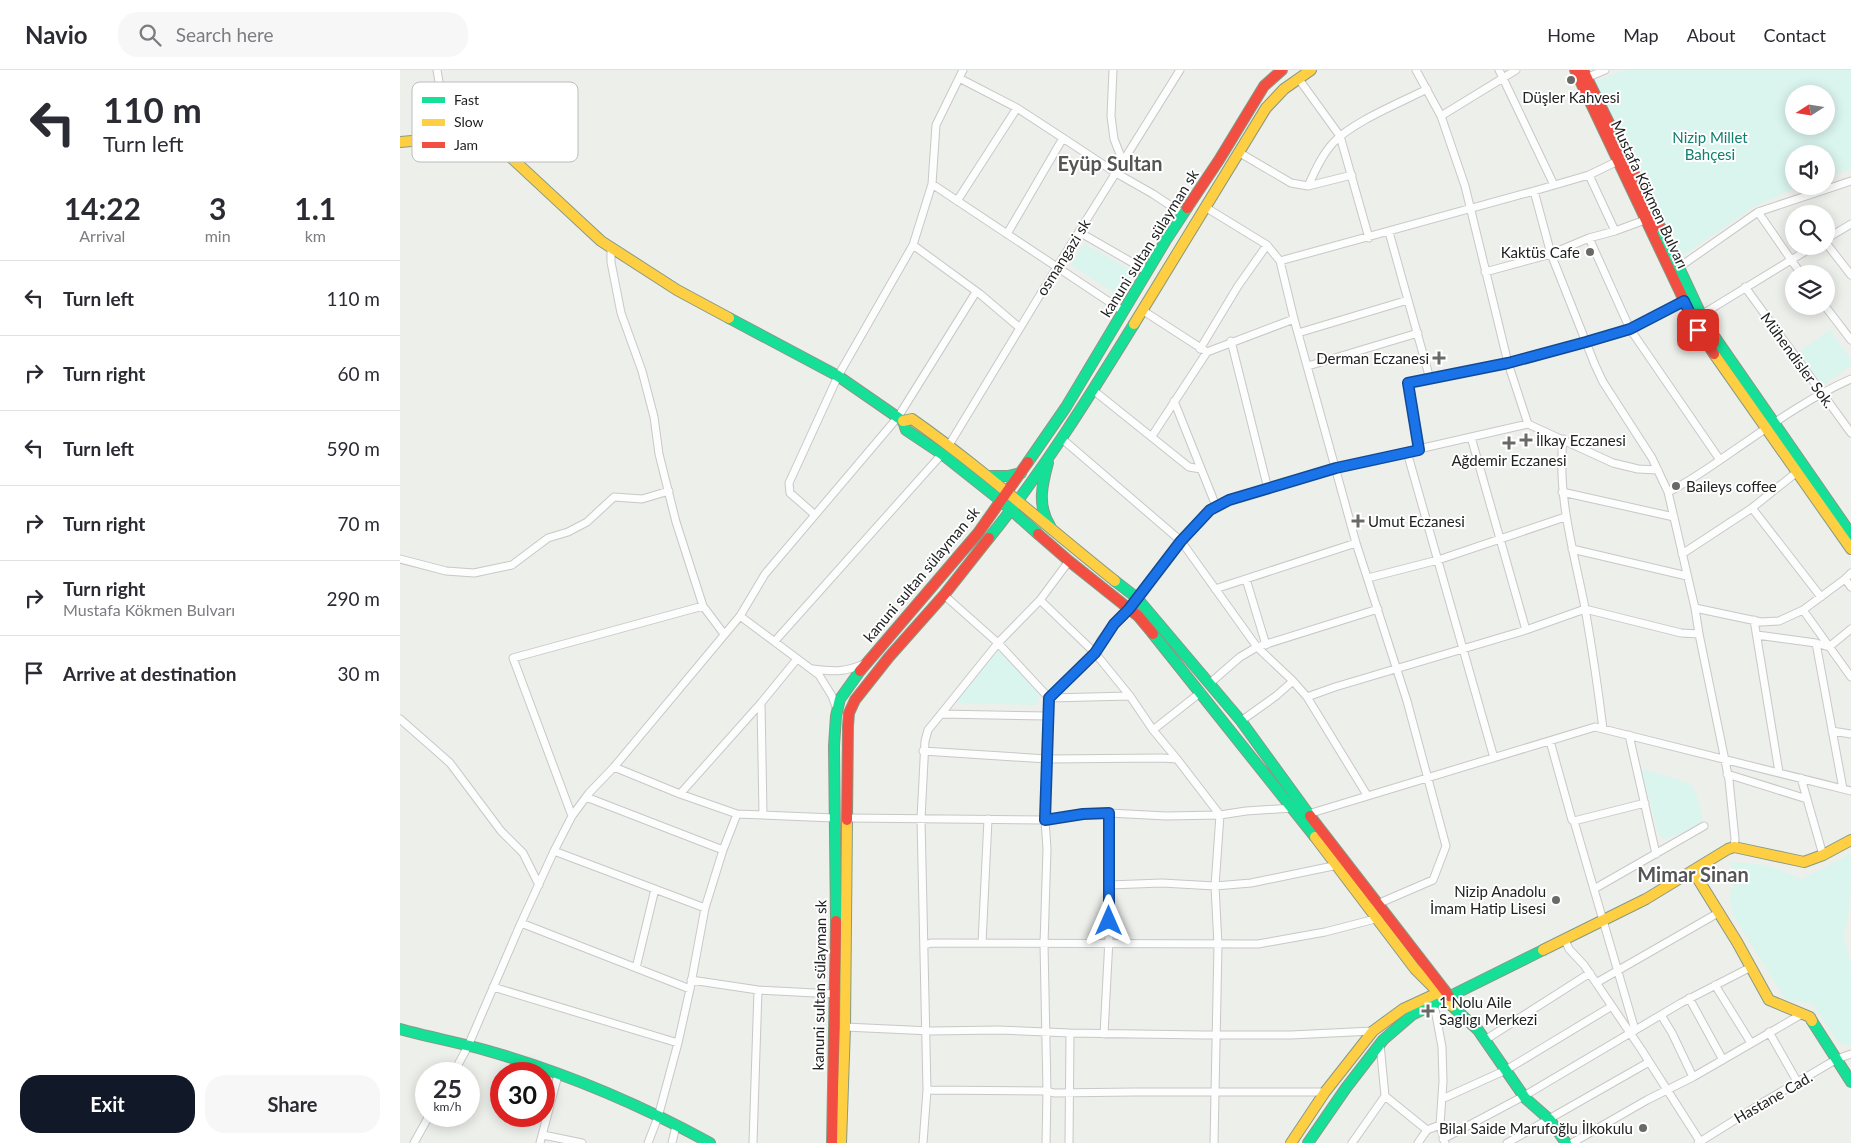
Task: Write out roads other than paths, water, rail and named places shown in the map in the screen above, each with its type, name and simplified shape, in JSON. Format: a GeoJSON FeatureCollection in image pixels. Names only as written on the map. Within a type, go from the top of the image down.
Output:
{"type":"FeatureCollection","features":[{"type":"Feature","properties":{"kind":"street"},"geometry":{"type":"LineString","coordinates":[[437,70],[439,82]]}},
{"type":"Feature","properties":{"kind":"street"},"geometry":{"type":"LineString","coordinates":[[814,514],[790,493],[789,483],[838,376],[913,245],[932,184],[936,125],[963,70]]}},
{"type":"Feature","properties":{"kind":"street"},"geometry":{"type":"LineString","coordinates":[[1113,70],[1111,116],[1114,139],[1123,162]]}},
{"type":"Feature","properties":{"kind":"street","name":"osmangazi sk"},"geometry":{"type":"LineString","coordinates":[[949,445],[1180,70]]}},
{"type":"Feature","properties":{"kind":"street","name":"kanuni sultan sülayman sk"},"geometry":{"type":"LineString","coordinates":[[832,1143],[835,994],[834,746],[837,710],[840,699],[868,661],[978,533],[1021,473],[1066,406],[1147,271],[1219,160],[1264,86],[1282,70]]}},
{"type":"Feature","properties":{"kind":"street"},"geometry":{"type":"LineString","coordinates":[[841,1143],[846,1027],[848,726],[849,713],[854,700],[944,595],[1015,506],[1093,390],[1266,108],[1284,89],[1310,70]]}},
{"type":"Feature","properties":{"kind":"street"},"geometry":{"type":"LineString","coordinates":[[1416,70],[1442,116],[1471,210],[1508,363],[1528,424]]}},
{"type":"Feature","properties":{"kind":"street"},"geometry":{"type":"LineString","coordinates":[[1499,70],[1554,185]]}},
{"type":"Feature","properties":{"kind":"street"},"geometry":{"type":"LineString","coordinates":[[1442,116],[1516,70]]}},
{"type":"Feature","properties":{"kind":"street","name":"Mustafa Kökmen Bulvarı"},"geometry":{"type":"LineString","coordinates":[[1574,70],[1684,301],[1701,323]]}},
{"type":"Feature","properties":{"kind":"street"},"geometry":{"type":"LineString","coordinates":[[1584,74],[1605,70]]}},
{"type":"Feature","properties":{"kind":"street","name":"Mustafa Kökmen Bulvarı"},"geometry":{"type":"LineString","coordinates":[[1584,74],[1639,182],[1701,323]]}},
{"type":"Feature","properties":{"kind":"street"},"geometry":{"type":"LineString","coordinates":[[959,78],[1017,108],[1116,173],[1183,214]]}},
{"type":"Feature","properties":{"kind":"street"},"geometry":{"type":"LineString","coordinates":[[1298,78],[1340,136],[1369,238]]}},
{"type":"Feature","properties":{"kind":"street"},"geometry":{"type":"LineString","coordinates":[[1308,186],[1325,153],[1340,136],[1427,89]]}},
{"type":"Feature","properties":{"kind":"street"},"geometry":{"type":"LineString","coordinates":[[957,201],[1017,108]]}},
{"type":"Feature","properties":{"kind":"street"},"geometry":{"type":"LineString","coordinates":[[1007,234],[1063,138]]}},
{"type":"Feature","properties":{"kind":"street"},"geometry":{"type":"LineString","coordinates":[[1240,153],[1291,183],[1308,186],[1352,175]]}},
{"type":"Feature","properties":{"kind":"street"},"geometry":{"type":"LineString","coordinates":[[1280,261],[1471,210],[1589,175],[1618,161]]}},
{"type":"Feature","properties":{"kind":"street"},"geometry":{"type":"LineString","coordinates":[[516,162],[601,241],[677,290],[838,376],[900,419],[906,430],[1003,496],[1137,598],[1240,721],[1338,865],[1374,905],[1379,918],[1416,968],[1478,1030],[1524,1096],[1550,1120],[1566,1143]]}},
{"type":"Feature","properties":{"kind":"street"},"geometry":{"type":"LineString","coordinates":[[1589,175],[1615,231]]}},
{"type":"Feature","properties":{"kind":"street"},"geometry":{"type":"LineString","coordinates":[[1678,268],[1758,212],[1851,180]]}},
{"type":"Feature","properties":{"kind":"street"},"geometry":{"type":"LineString","coordinates":[[932,184],[1123,311]]}},
{"type":"Feature","properties":{"kind":"street"},"geometry":{"type":"LineString","coordinates":[[1534,191],[1550,254],[1603,382],[1638,434],[1668,492],[1695,608],[1728,774],[1735,839],[1734,848]]}},
{"type":"Feature","properties":{"kind":"street"},"geometry":{"type":"LineString","coordinates":[[1206,207],[1267,245],[1280,261],[1294,319],[1356,543],[1397,669],[1446,846],[1433,880],[1374,905]]}},
{"type":"Feature","properties":{"kind":"street"},"geometry":{"type":"LineString","coordinates":[[1758,212],[1794,265]]}},
{"type":"Feature","properties":{"kind":"street"},"geometry":{"type":"LineString","coordinates":[[1485,272],[1550,254],[1589,238],[1645,220]]}},
{"type":"Feature","properties":{"kind":"street"},"geometry":{"type":"LineString","coordinates":[[1835,234],[1851,224]]}},
{"type":"Feature","properties":{"kind":"street"},"geometry":{"type":"LineString","coordinates":[[1079,232],[1147,271]]}},
{"type":"Feature","properties":{"kind":"street"},"geometry":{"type":"LineString","coordinates":[[1389,232],[1430,379]]}},
{"type":"Feature","properties":{"kind":"street"},"geometry":{"type":"LineString","coordinates":[[1589,238],[1630,329],[1720,460]]}},
{"type":"Feature","properties":{"kind":"street"},"geometry":{"type":"LineString","coordinates":[[913,245],[1020,328]]}},
{"type":"Feature","properties":{"kind":"street"},"geometry":{"type":"LineString","coordinates":[[1152,436],[1174,401],[1238,286],[1267,245]]}},
{"type":"Feature","properties":{"kind":"street"},"geometry":{"type":"LineString","coordinates":[[611,248],[611,262],[621,313],[642,371],[654,416],[659,454],[676,522],[703,606],[724,634]]}},
{"type":"Feature","properties":{"kind":"street"},"geometry":{"type":"LineString","coordinates":[[1800,255],[1745,287],[1701,323],[1770,425],[1851,534]]}},
{"type":"Feature","properties":{"kind":"street"},"geometry":{"type":"LineString","coordinates":[[1835,255],[1851,275]]}},
{"type":"Feature","properties":{"kind":"street","name":"Mühendisler Sok."},"geometry":{"type":"LineString","coordinates":[[1745,287],[1851,433]]}},
{"type":"Feature","properties":{"kind":"street"},"geometry":{"type":"LineString","coordinates":[[459,1062],[520,923],[572,816],[586,797],[614,767],[740,616],[765,574],[814,514],[900,419],[976,292]]}},
{"type":"Feature","properties":{"kind":"street"},"geometry":{"type":"LineString","coordinates":[[1298,333],[1408,300]]}},
{"type":"Feature","properties":{"kind":"street"},"geometry":{"type":"LineString","coordinates":[[1419,450],[1408,383],[1508,363],[1630,329],[1684,301]]}},
{"type":"Feature","properties":{"kind":"street"},"geometry":{"type":"LineString","coordinates":[[1142,310],[1203,350]]}},
{"type":"Feature","properties":{"kind":"street"},"geometry":{"type":"LineString","coordinates":[[1832,315],[1851,340]]}},
{"type":"Feature","properties":{"kind":"street"},"geometry":{"type":"LineString","coordinates":[[1203,350],[1294,319]]}},
{"type":"Feature","properties":{"kind":"street"},"geometry":{"type":"LineString","coordinates":[[1308,366],[1418,333]]}},
{"type":"Feature","properties":{"kind":"street"},"geometry":{"type":"LineString","coordinates":[[1232,341],[1268,489]]}},
{"type":"Feature","properties":{"kind":"street"},"geometry":{"type":"LineString","coordinates":[[1668,492],[1681,486],[1822,392],[1851,380]]}},
{"type":"Feature","properties":{"kind":"street"},"geometry":{"type":"LineString","coordinates":[[1093,390],[1189,467],[1201,468]]}},
{"type":"Feature","properties":{"kind":"street"},"geometry":{"type":"LineString","coordinates":[[1174,401],[1216,506]]}},
{"type":"Feature","properties":{"kind":"street"},"geometry":{"type":"LineString","coordinates":[[900,419],[912,419],[949,445],[988,476],[1003,496]]}},
{"type":"Feature","properties":{"kind":"street"},"geometry":{"type":"LineString","coordinates":[[1046,1143],[1047,1091],[1044,944],[1047,849],[1045,820],[1049,698],[1095,653],[1114,624],[1129,609],[1181,541],[1216,506],[1229,500],[1336,468],[1528,424],[1613,463],[1638,469],[1658,470]]}},
{"type":"Feature","properties":{"kind":"street"},"geometry":{"type":"LineString","coordinates":[[1770,425],[1797,472],[1851,549]]}},
{"type":"Feature","properties":{"kind":"street"},"geometry":{"type":"LineString","coordinates":[[1471,437],[1499,541],[1526,630]]}},
{"type":"Feature","properties":{"kind":"street"},"geometry":{"type":"LineString","coordinates":[[1061,438],[1181,541],[1257,647],[1294,681],[1307,697],[1367,795]]}},
{"type":"Feature","properties":{"kind":"street"},"geometry":{"type":"LineString","coordinates":[[1563,439],[1561,467],[1565,517],[1585,609],[1596,672],[1603,729]]}},
{"type":"Feature","properties":{"kind":"street"},"geometry":{"type":"LineString","coordinates":[[1051,452],[1042,484],[1040,500],[1045,520],[1058,536]]}},
{"type":"Feature","properties":{"kind":"street"},"geometry":{"type":"LineString","coordinates":[[1407,452],[1494,758]]}},
{"type":"Feature","properties":{"kind":"street"},"geometry":{"type":"LineString","coordinates":[[775,641],[942,454]]}},
{"type":"Feature","properties":{"kind":"street"},"geometry":{"type":"LineString","coordinates":[[1682,554],[1752,508],[1797,472]]}},
{"type":"Feature","properties":{"kind":"street"},"geometry":{"type":"LineString","coordinates":[[988,476],[1021,473]]}},
{"type":"Feature","properties":{"kind":"street"},"geometry":{"type":"LineString","coordinates":[[400,559],[446,571],[474,573],[512,565],[548,538],[568,532],[587,522],[614,497],[642,499],[669,491]]}},
{"type":"Feature","properties":{"kind":"street"},"geometry":{"type":"LineString","coordinates":[[1562,492],[1674,517]]}},
{"type":"Feature","properties":{"kind":"street"},"geometry":{"type":"LineString","coordinates":[[1015,506],[1069,561],[1138,616],[1293,808],[1304,815],[1444,994]]}},
{"type":"Feature","properties":{"kind":"street"},"geometry":{"type":"LineString","coordinates":[[1752,508],[1821,597]]}},
{"type":"Feature","properties":{"kind":"street"},"geometry":{"type":"LineString","coordinates":[[1368,578],[1438,560],[1499,541],[1565,517]]}},
{"type":"Feature","properties":{"kind":"street"},"geometry":{"type":"LineString","coordinates":[[1215,589],[1356,543]]}},
{"type":"Feature","properties":{"kind":"street"},"geometry":{"type":"LineString","coordinates":[[1572,549],[1687,576]]}},
{"type":"Feature","properties":{"kind":"street"},"geometry":{"type":"LineString","coordinates":[[923,1143],[927,1090],[922,819],[924,752],[928,730],[998,643],[1040,600],[1069,561]]}},
{"type":"Feature","properties":{"kind":"street"},"geometry":{"type":"LineString","coordinates":[[1695,608],[1754,620],[1779,621],[1803,610],[1851,573]]}},
{"type":"Feature","properties":{"kind":"street"},"geometry":{"type":"LineString","coordinates":[[1246,579],[1266,645]]}},
{"type":"Feature","properties":{"kind":"street"},"geometry":{"type":"LineString","coordinates":[[1845,579],[1851,587]]}},
{"type":"Feature","properties":{"kind":"street"},"geometry":{"type":"LineString","coordinates":[[944,595],[998,643],[1049,698],[1130,696]]}},
{"type":"Feature","properties":{"kind":"street"},"geometry":{"type":"LineString","coordinates":[[1040,600],[1095,653],[1130,696],[1152,730],[1220,815],[1215,886],[1218,945],[1214,1143]]}},
{"type":"Feature","properties":{"kind":"street"},"geometry":{"type":"LineString","coordinates":[[572,816],[513,658],[703,606]]}},
{"type":"Feature","properties":{"kind":"street"},"geometry":{"type":"LineString","coordinates":[[1209,684],[1240,657],[1257,647],[1378,609]]}},
{"type":"Feature","properties":{"kind":"street"},"geometry":{"type":"LineString","coordinates":[[1307,697],[1526,630],[1585,609],[1681,633],[1699,634]]}},
{"type":"Feature","properties":{"kind":"street"},"geometry":{"type":"LineString","coordinates":[[1803,610],[1851,677]]}},
{"type":"Feature","properties":{"kind":"street"},"geometry":{"type":"LineString","coordinates":[[740,616],[818,675],[825,683],[837,710]]}},
{"type":"Feature","properties":{"kind":"street"},"geometry":{"type":"LineString","coordinates":[[1754,620],[1779,772]]}},
{"type":"Feature","properties":{"kind":"street"},"geometry":{"type":"LineString","coordinates":[[1829,646],[1851,629]]}},
{"type":"Feature","properties":{"kind":"street"},"geometry":{"type":"LineString","coordinates":[[1757,635],[1829,646]]}},
{"type":"Feature","properties":{"kind":"street"},"geometry":{"type":"LineString","coordinates":[[1816,643],[1843,789]]}},
{"type":"Feature","properties":{"kind":"street"},"geometry":{"type":"LineString","coordinates":[[680,794],[762,703],[797,659]]}},
{"type":"Feature","properties":{"kind":"street"},"geometry":{"type":"LineString","coordinates":[[810,668],[836,672],[848,670],[868,661]]}},
{"type":"Feature","properties":{"kind":"street"},"geometry":{"type":"LineString","coordinates":[[1240,721],[1294,681]]}},
{"type":"Feature","properties":{"kind":"street"},"geometry":{"type":"LineString","coordinates":[[1152,730],[1201,692]]}},
{"type":"Feature","properties":{"kind":"street"},"geometry":{"type":"LineString","coordinates":[[762,703],[763,814]]}},
{"type":"Feature","properties":{"kind":"street"},"geometry":{"type":"LineString","coordinates":[[941,714],[1048,716]]}},
{"type":"Feature","properties":{"kind":"street"},"geometry":{"type":"LineString","coordinates":[[400,719],[450,763],[501,831],[523,853],[538,885]]}},
{"type":"Feature","properties":{"kind":"street"},"geometry":{"type":"LineString","coordinates":[[1304,815],[1595,727],[1851,791]]}},
{"type":"Feature","properties":{"kind":"street"},"geometry":{"type":"LineString","coordinates":[[1832,731],[1851,734]]}},
{"type":"Feature","properties":{"kind":"street"},"geometry":{"type":"LineString","coordinates":[[1629,735],[1656,854]]}},
{"type":"Feature","properties":{"kind":"street"},"geometry":{"type":"LineString","coordinates":[[1550,741],[1572,820],[1574,821],[1619,971],[1633,1032]]}},
{"type":"Feature","properties":{"kind":"street"},"geometry":{"type":"LineString","coordinates":[[924,752],[1047,759],[1177,759]]}},
{"type":"Feature","properties":{"kind":"street"},"geometry":{"type":"LineString","coordinates":[[614,767],[680,794],[737,814],[834,818]]}},
{"type":"Feature","properties":{"kind":"street"},"geometry":{"type":"LineString","coordinates":[[1728,774],[1807,799]]}},
{"type":"Feature","properties":{"kind":"street"},"geometry":{"type":"LineString","coordinates":[[1801,778],[1823,855]]}},
{"type":"Feature","properties":{"kind":"street"},"geometry":{"type":"LineString","coordinates":[[586,797],[723,850]]}},
{"type":"Feature","properties":{"kind":"street"},"geometry":{"type":"LineString","coordinates":[[1574,821],[1645,804]]}},
{"type":"Feature","properties":{"kind":"street"},"geometry":{"type":"LineString","coordinates":[[848,818],[1045,820],[1083,814],[1220,815],[1293,808]]}},
{"type":"Feature","properties":{"kind":"street"},"geometry":{"type":"LineString","coordinates":[[1104,1034],[1108,944],[1109,813]]}},
{"type":"Feature","properties":{"kind":"street"},"geometry":{"type":"LineString","coordinates":[[648,1143],[658,1117],[678,1043],[705,908],[723,850],[737,814]]}},
{"type":"Feature","properties":{"kind":"street"},"geometry":{"type":"LineString","coordinates":[[982,943],[988,819]]}},
{"type":"Feature","properties":{"kind":"street"},"geometry":{"type":"LineString","coordinates":[[1594,889],[1704,826]]}},
{"type":"Feature","properties":{"kind":"street"},"geometry":{"type":"LineString","coordinates":[[1290,1143],[1325,1092],[1373,1031],[1403,1008],[1444,994],[1564,940],[1646,899],[1728,849],[1734,848],[1804,862],[1823,855],[1851,840]]}},
{"type":"Feature","properties":{"kind":"street"},"geometry":{"type":"LineString","coordinates":[[554,852],[705,908]]}},
{"type":"Feature","properties":{"kind":"street"},"geometry":{"type":"LineString","coordinates":[[1109,885],[1215,886],[1251,883],[1338,865]]}},
{"type":"Feature","properties":{"kind":"street"},"geometry":{"type":"LineString","coordinates":[[1693,870],[1769,1000],[1810,1017],[1851,1082]]}},
{"type":"Feature","properties":{"kind":"street"},"geometry":{"type":"LineString","coordinates":[[636,968],[655,889]]}},
{"type":"Feature","properties":{"kind":"street"},"geometry":{"type":"LineString","coordinates":[[1596,983],[1718,913]]}},
{"type":"Feature","properties":{"kind":"street"},"geometry":{"type":"LineString","coordinates":[[925,945],[931,943],[1258,944],[1325,932],[1379,918]]}},
{"type":"Feature","properties":{"kind":"street"},"geometry":{"type":"LineString","coordinates":[[520,923],[690,989]]}},
{"type":"Feature","properties":{"kind":"street"},"geometry":{"type":"LineString","coordinates":[[1564,940],[1633,1032],[1649,1062],[1700,1142]]}},
{"type":"Feature","properties":{"kind":"street"},"geometry":{"type":"LineString","coordinates":[[1434,1004],[1442,1047],[1443,1081],[1440,1125],[1444,1141],[1689,998],[1751,967]]}},
{"type":"Feature","properties":{"kind":"street"},"geometry":{"type":"LineString","coordinates":[[1485,1040],[1590,973]]}},
{"type":"Feature","properties":{"kind":"street"},"geometry":{"type":"LineString","coordinates":[[691,980],[758,990],[835,994]]}},
{"type":"Feature","properties":{"kind":"street"},"geometry":{"type":"LineString","coordinates":[[1715,985],[1751,1043]]}},
{"type":"Feature","properties":{"kind":"street"},"geometry":{"type":"LineString","coordinates":[[493,987],[678,1043]]}},
{"type":"Feature","properties":{"kind":"street"},"geometry":{"type":"LineString","coordinates":[[753,1143],[758,990]]}},
{"type":"Feature","properties":{"kind":"street"},"geometry":{"type":"LineString","coordinates":[[1308,1143],[1346,1088],[1380,1044],[1412,1015],[1434,1004],[1444,994]]}},
{"type":"Feature","properties":{"kind":"street"},"geometry":{"type":"LineString","coordinates":[[1689,998],[1723,1060]]}},
{"type":"Feature","properties":{"kind":"street"},"geometry":{"type":"LineString","coordinates":[[1442,1099],[1506,1070],[1612,1006]]}},
{"type":"Feature","properties":{"kind":"street"},"geometry":{"type":"LineString","coordinates":[[1572,1143],[1667,1090],[1693,1078],[1802,1014]]}},
{"type":"Feature","properties":{"kind":"street"},"geometry":{"type":"LineString","coordinates":[[1661,1015],[1672,1033],[1693,1078]]}},
{"type":"Feature","properties":{"kind":"street"},"geometry":{"type":"LineString","coordinates":[[846,1027],[1217,1035],[1291,1035],[1373,1031]]}},
{"type":"Feature","properties":{"kind":"street"},"geometry":{"type":"LineString","coordinates":[[400,1029],[494,1053],[558,1075],[617,1098],[710,1143]]}},
{"type":"Feature","properties":{"kind":"street"},"geometry":{"type":"LineString","coordinates":[[1769,1032],[1798,1083]]}},
{"type":"Feature","properties":{"kind":"street"},"geometry":{"type":"LineString","coordinates":[[1069,1143],[1070,1033]]}},
{"type":"Feature","properties":{"kind":"street"},"geometry":{"type":"LineString","coordinates":[[1352,1143],[1384,1096],[1380,1044]]}},
{"type":"Feature","properties":{"kind":"street","name":"Hastane Cad."},"geometry":{"type":"LineString","coordinates":[[1700,1142],[1762,1103],[1851,1054]]}},
{"type":"Feature","properties":{"kind":"street"},"geometry":{"type":"LineString","coordinates":[[1507,1143],[1649,1062]]}},
{"type":"Feature","properties":{"kind":"street"},"geometry":{"type":"LineString","coordinates":[[540,1143],[558,1075]]}},
{"type":"Feature","properties":{"kind":"street"},"geometry":{"type":"LineString","coordinates":[[927,1090],[1047,1091],[1054,1094],[1325,1092]]}},
{"type":"Feature","properties":{"kind":"street"},"geometry":{"type":"LineString","coordinates":[[1384,1096],[1427,1130]]}},
{"type":"Feature","properties":{"kind":"street"},"geometry":{"type":"LineString","coordinates":[[1418,1143],[1427,1130],[1440,1125]]}},
{"type":"Feature","properties":{"kind":"street"},"geometry":{"type":"LineString","coordinates":[[672,1143],[676,1126]]}},
{"type":"Feature","properties":{"kind":"street"},"geometry":{"type":"LineString","coordinates":[[414,1143],[423,1127]]}},
{"type":"Feature","properties":{"kind":"street"},"geometry":{"type":"LineString","coordinates":[[542,1135],[582,1143]]}},
{"type":"Feature","properties":{"kind":"place","name":"Düşler Kahvesi"},"geometry":{"type":"Point","coordinates":[1571,80]}},
{"type":"Feature","properties":{"kind":"place","name":"Kaktüs Cafe"},"geometry":{"type":"Point","coordinates":[1590,252]}},
{"type":"Feature","properties":{"kind":"place","name":"Derman Eczanesi"},"geometry":{"type":"Point","coordinates":[1439,358]}},
{"type":"Feature","properties":{"kind":"place","name":"İlkay Eczanesi"},"geometry":{"type":"Point","coordinates":[1526,440]}},
{"type":"Feature","properties":{"kind":"place","name":"Ağdemir Eczanesi"},"geometry":{"type":"Point","coordinates":[1509,443]}},
{"type":"Feature","properties":{"kind":"place","name":"Baileys coffee"},"geometry":{"type":"Point","coordinates":[1676,486]}},
{"type":"Feature","properties":{"kind":"place","name":"Umut Eczanesi"},"geometry":{"type":"Point","coordinates":[1358,521]}},
{"type":"Feature","properties":{"kind":"place","name":"Nizip Anadolu İmam Hatip Lisesi"},"geometry":{"type":"Point","coordinates":[1556,900]}},
{"type":"Feature","properties":{"kind":"place","name":"1 Nolu Aile Saglıgı Merkezi"},"geometry":{"type":"Point","coordinates":[1428,1011]}},
{"type":"Feature","properties":{"kind":"place","name":"Bilal Saide Marufoğlu İlkokulu"},"geometry":{"type":"Point","coordinates":[1643,1128]}},
{"type":"Feature","properties":{"kind":"district","name":"Eyüp Sultan"},"geometry":{"type":"Point","coordinates":[1110,163]}},
{"type":"Feature","properties":{"kind":"district","name":"Mimar Sinan"},"geometry":{"type":"Point","coordinates":[1693,874]}},
{"type":"Feature","properties":{"kind":"park label","name":"Nizip Millet Bahçesi"},"geometry":{"type":"Point","coordinates":[1710,146]}}]}
